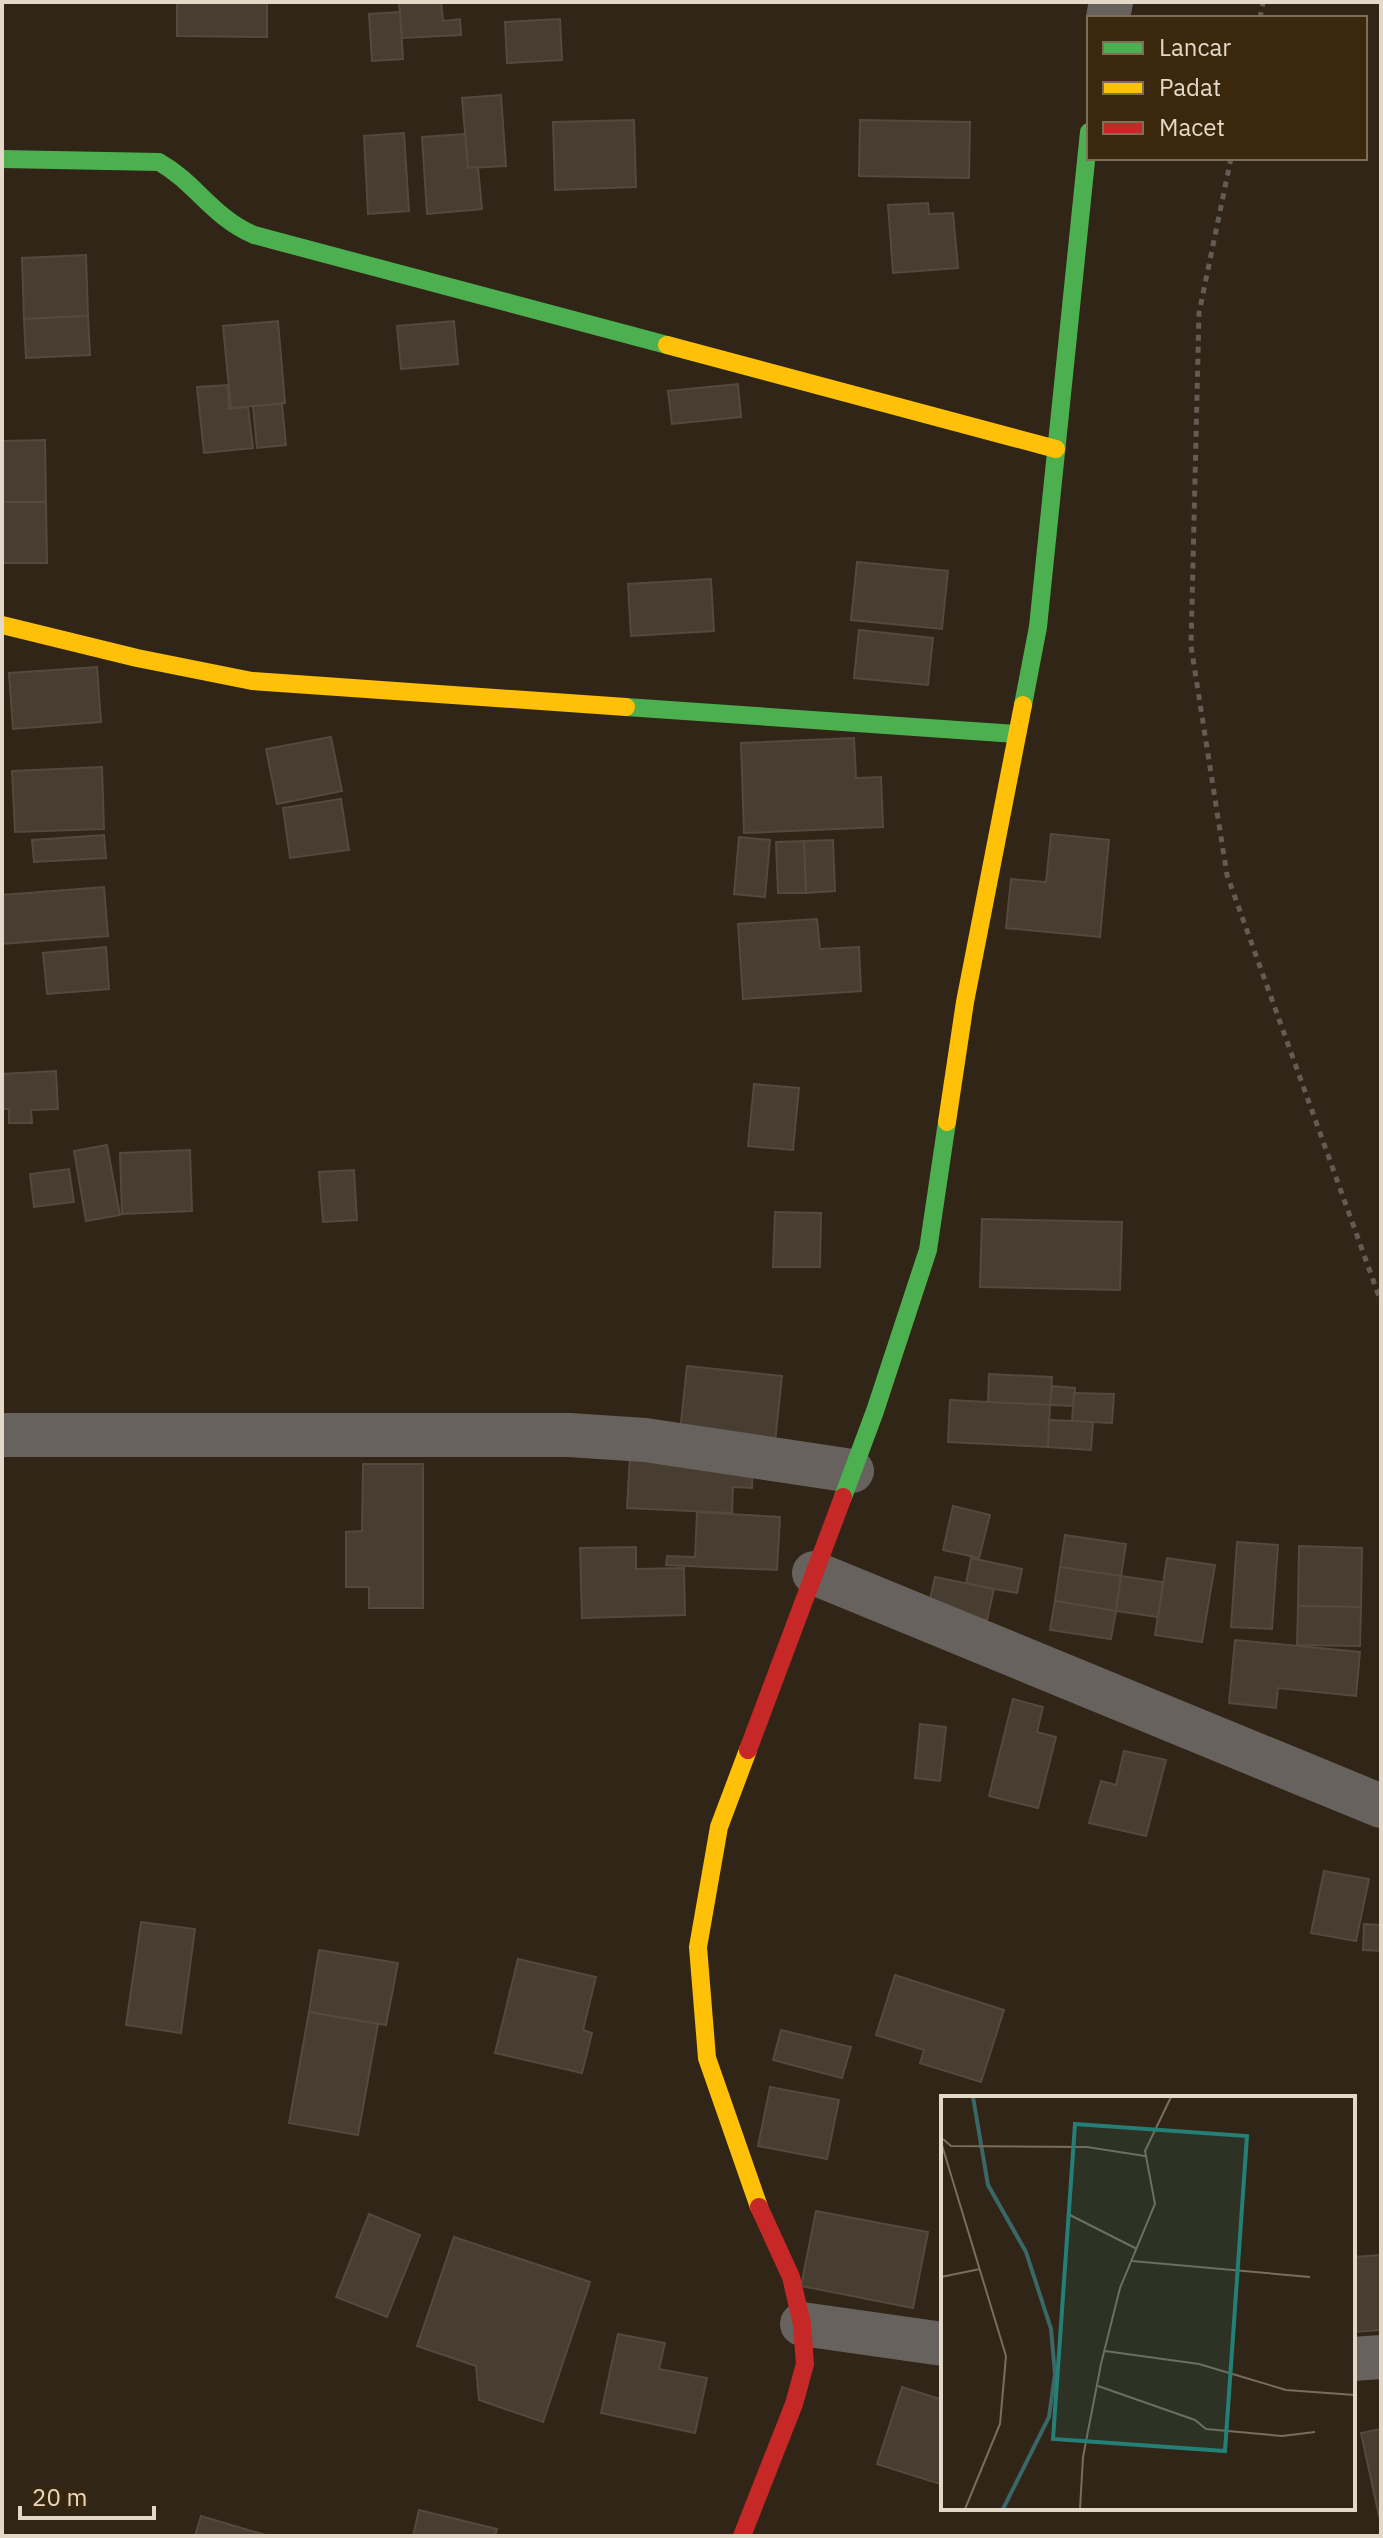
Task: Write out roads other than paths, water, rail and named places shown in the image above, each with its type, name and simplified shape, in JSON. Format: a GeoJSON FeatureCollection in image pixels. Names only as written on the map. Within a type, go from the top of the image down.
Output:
{"type":"FeatureCollection","features":[{"type":"Feature","properties":{"kind":"street"},"geometry":{"type":"LineString","coordinates":[[742,2536],[794,2404],[805,2364],[802,2324],[791,2277],[756,2200],[707,2058],[698,1947],[719,1827],[875,1411],[928,1250],[965,1002],[1038,627],[1087,151]]}},
{"type":"Feature","properties":{"kind":"street"},"geometry":{"type":"LineString","coordinates":[[2,159],[159,162],[173,170],[215,212],[235,227],[254,235],[1056,449]]}},
{"type":"Feature","properties":{"kind":"street"},"geometry":{"type":"LineString","coordinates":[[2,625],[152,662],[252,681],[1016,734]]}},
{"type":"Feature","properties":{"kind":"street"},"geometry":{"type":"LineString","coordinates":[[2,1435],[569,1435],[645,1440],[852,1471]]}},
{"type":"Feature","properties":{"kind":"street"},"geometry":{"type":"LineString","coordinates":[[814,1573],[1381,1806]]}},
{"type":"Feature","properties":{"kind":"street"},"geometry":{"type":"LineString","coordinates":[[802,2324],[941,2344]]}},
{"type":"Feature","properties":{"kind":"street"},"geometry":{"type":"LineString","coordinates":[[1355,2359],[1381,2357]]}}]}
